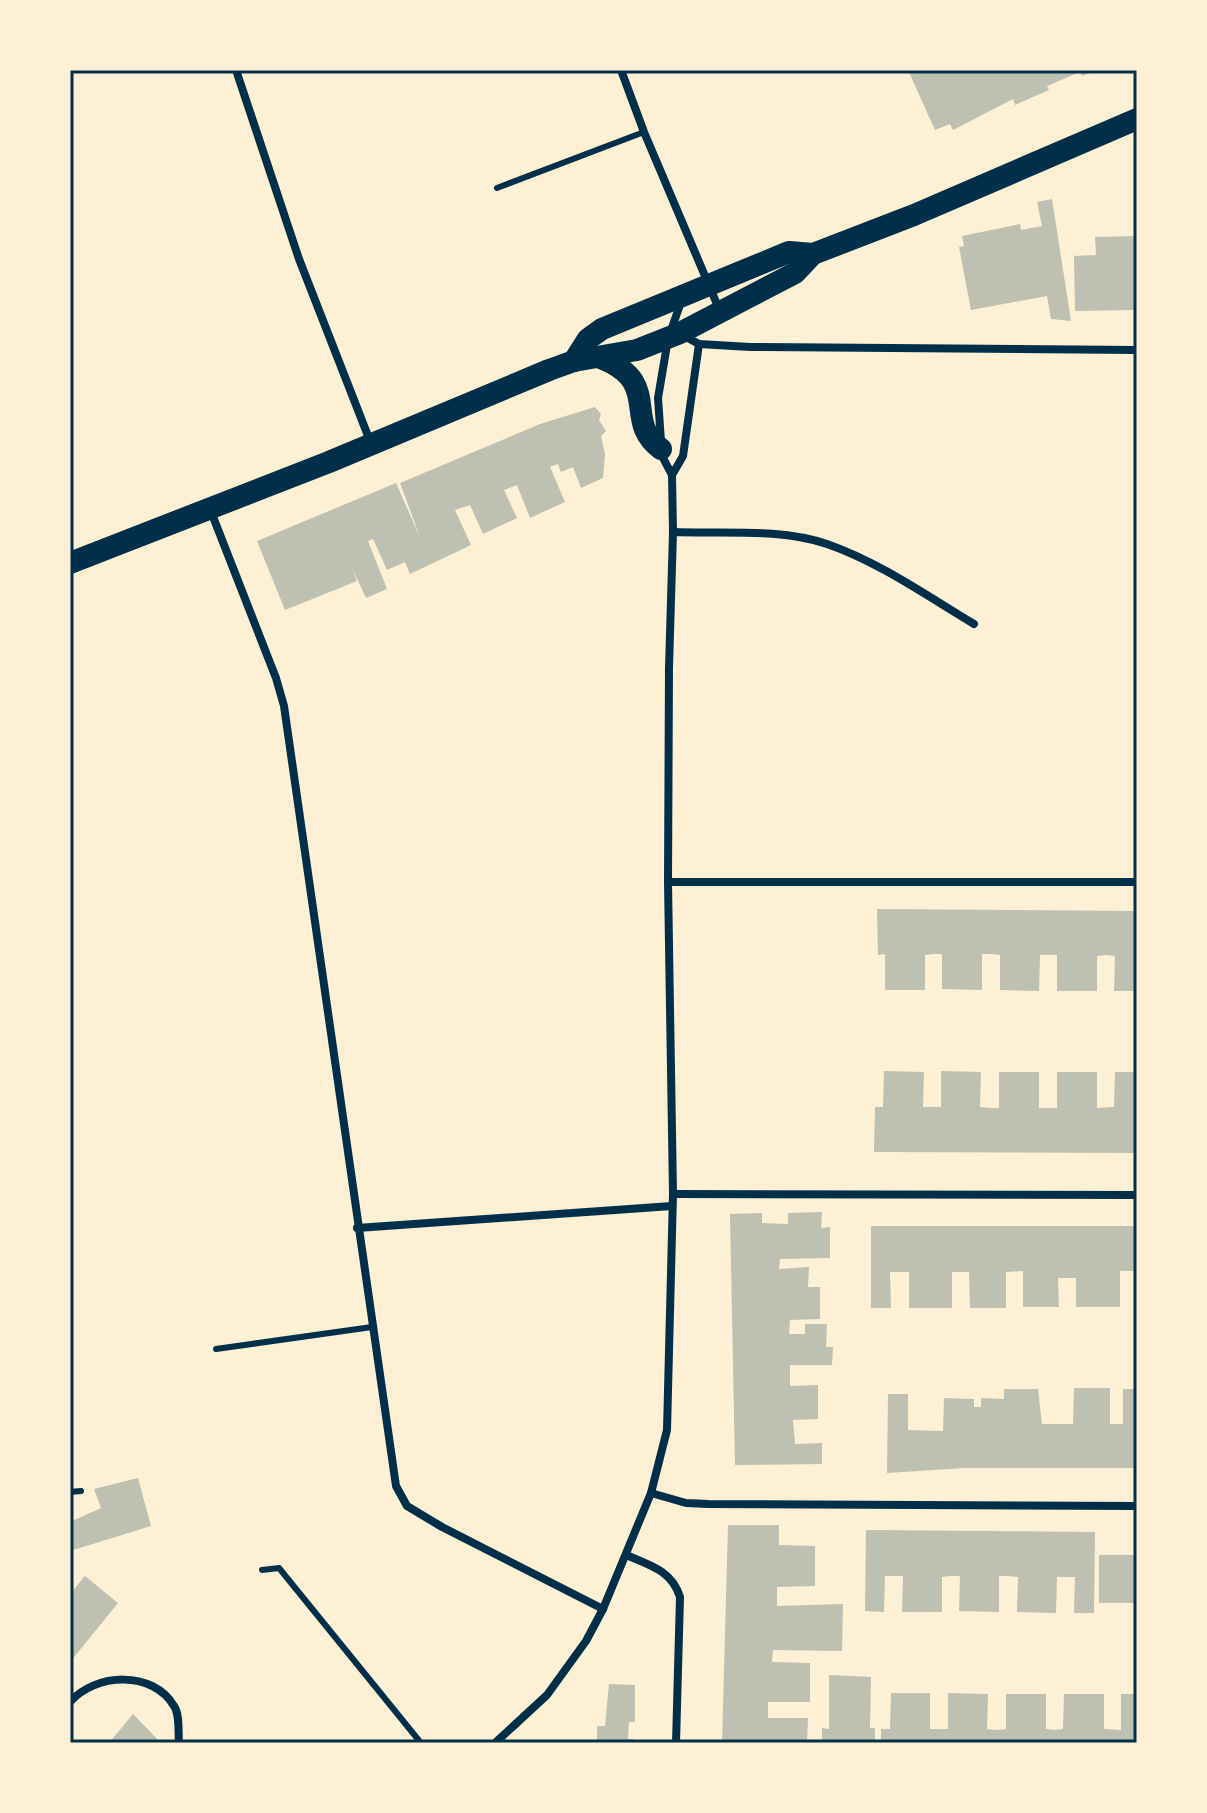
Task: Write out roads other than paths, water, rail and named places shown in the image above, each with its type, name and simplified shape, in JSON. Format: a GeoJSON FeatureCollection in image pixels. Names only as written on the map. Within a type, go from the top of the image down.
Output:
{"type":"FeatureCollection","features":[{"type":"Feature","properties":{"kind":"highway"},"geometry":{"type":"LineString","coordinates":[[70,563],[329,462],[371,442],[574,361],[682,339],[721,313],[795,273],[813,254],[914,215],[1137,119]]}},
{"type":"Feature","properties":{"kind":"highway"},"geometry":{"type":"LineString","coordinates":[[574,361],[588,339],[602,329],[789,252],[813,254]]}},
{"type":"Feature","properties":{"kind":"highway"},"geometry":{"type":"LineString","coordinates":[[598,357],[618,367],[637,386],[645,431],[661,449]]}},
{"type":"Feature","properties":{"kind":"street"},"geometry":{"type":"LineString","coordinates":[[236,70],[299,259],[371,442]]}},
{"type":"Feature","properties":{"kind":"street"},"geometry":{"type":"LineString","coordinates":[[621,70],[721,313]]}},
{"type":"Feature","properties":{"kind":"street"},"geometry":{"type":"LineString","coordinates":[[672,475],[683,456],[684,295]]}},
{"type":"Feature","properties":{"kind":"street"},"geometry":{"type":"LineString","coordinates":[[682,339],[772,348],[1137,350]]}},
{"type":"Feature","properties":{"kind":"street"},"geometry":{"type":"LineString","coordinates":[[495,1743],[547,1695],[583,1647],[603,1609],[651,1493],[668,1420],[673,1194],[668,882],[673,532],[672,475],[661,449],[658,398],[682,339]]}},
{"type":"Feature","properties":{"kind":"street"},"geometry":{"type":"LineString","coordinates":[[210,507],[284,706],[396,1486],[407,1506],[489,1553],[603,1609]]}},
{"type":"Feature","properties":{"kind":"street"},"geometry":{"type":"LineString","coordinates":[[673,532],[763,533],[826,543],[874,566],[974,624]]}},
{"type":"Feature","properties":{"kind":"street"},"geometry":{"type":"LineString","coordinates":[[668,882],[1137,882]]}},
{"type":"Feature","properties":{"kind":"street"},"geometry":{"type":"LineString","coordinates":[[673,1194],[1137,1195]]}},
{"type":"Feature","properties":{"kind":"street"},"geometry":{"type":"LineString","coordinates":[[357,1228],[672,1206]]}},
{"type":"Feature","properties":{"kind":"street"},"geometry":{"type":"LineString","coordinates":[[651,1493],[686,1503],[708,1504],[1137,1506]]}},
{"type":"Feature","properties":{"kind":"street"},"geometry":{"type":"LineString","coordinates":[[626,1555],[658,1568],[676,1585],[680,1597],[676,1743]]}},
{"type":"Feature","properties":{"kind":"street"},"geometry":{"type":"LineString","coordinates":[[70,1702],[78,1694],[118,1678],[155,1686],[176,1707],[179,1743]]}},
{"type":"Feature","properties":{"kind":"lane"},"geometry":{"type":"LineString","coordinates":[[497,188],[644,132]]}},
{"type":"Feature","properties":{"kind":"lane"},"geometry":{"type":"LineString","coordinates":[[216,1349],[372,1327]]}},
{"type":"Feature","properties":{"kind":"lane"},"geometry":{"type":"LineString","coordinates":[[70,1492],[81,1491]]}},
{"type":"Feature","properties":{"kind":"lane"},"geometry":{"type":"LineString","coordinates":[[262,1570],[279,1568],[421,1743]]}}]}
